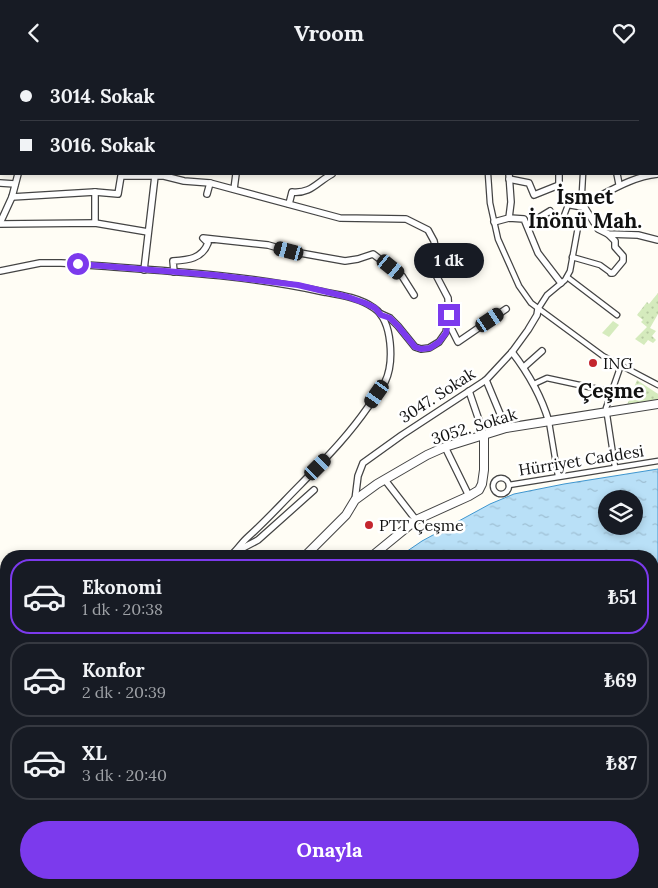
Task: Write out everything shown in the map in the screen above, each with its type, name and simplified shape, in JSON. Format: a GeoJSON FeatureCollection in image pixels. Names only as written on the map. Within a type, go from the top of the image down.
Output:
{"type":"FeatureCollection","features":[{"type":"Feature","properties":{"kind":"street"},"geometry":{"type":"LineString","coordinates":[[18,175],[12,197],[0,224],[95,223],[148,232]]}},
{"type":"Feature","properties":{"kind":"street"},"geometry":{"type":"LineString","coordinates":[[234,189],[236,175]]}},
{"type":"Feature","properties":{"kind":"street"},"geometry":{"type":"LineString","coordinates":[[488,175],[498,239],[520,286],[531,303],[603,356],[658,385]]}},
{"type":"Feature","properties":{"kind":"street"},"geometry":{"type":"LineString","coordinates":[[509,218],[511,202],[509,176],[528,183],[534,195],[559,185],[559,175]]}},
{"type":"Feature","properties":{"kind":"street"},"geometry":{"type":"LineString","coordinates":[[538,309],[547,295],[567,277],[570,271],[584,206],[583,175]]}},
{"type":"Feature","properties":{"kind":"street"},"geometry":{"type":"LineString","coordinates":[[617,175],[620,184]]}},
{"type":"Feature","properties":{"kind":"street"},"geometry":{"type":"LineString","coordinates":[[527,225],[550,211],[562,221],[568,205],[584,206],[620,184],[647,175]]}},
{"type":"Feature","properties":{"kind":"street"},"geometry":{"type":"LineString","coordinates":[[12,197],[95,191],[118,194],[121,176],[155,176],[210,183],[340,218],[406,219],[428,230],[434,241],[436,251],[433,264],[448,299],[449,309],[446,333],[439,342],[430,348],[421,349],[415,347],[390,318],[381,315]]}},
{"type":"Feature","properties":{"kind":"street"},"geometry":{"type":"LineString","coordinates":[[144,270],[155,176]]}},
{"type":"Feature","properties":{"kind":"street"},"geometry":{"type":"LineString","coordinates":[[289,205],[292,192],[311,190],[324,176]]}},
{"type":"Feature","properties":{"kind":"street"},"geometry":{"type":"LineString","coordinates":[[0,183],[16,184]]}},
{"type":"Feature","properties":{"kind":"street"},"geometry":{"type":"LineString","coordinates":[[207,194],[210,183]]}},
{"type":"Feature","properties":{"kind":"street"},"geometry":{"type":"LineString","coordinates":[[95,191],[95,223]]}},
{"type":"Feature","properties":{"kind":"street"},"geometry":{"type":"LineString","coordinates":[[572,257],[600,265],[610,273],[613,273],[622,261],[623,256],[615,247],[615,241],[608,234],[598,229],[584,206]]}},
{"type":"Feature","properties":{"kind":"street"},"geometry":{"type":"LineString","coordinates":[[494,222],[509,218],[524,219],[538,253],[561,283]]}},
{"type":"Feature","properties":{"kind":"street"},"geometry":{"type":"LineString","coordinates":[[608,234],[638,235],[658,240]]}},
{"type":"Feature","properties":{"kind":"street"},"geometry":{"type":"LineString","coordinates":[[174,272],[173,261],[194,259],[206,248],[208,243],[203,238],[268,245],[289,251],[346,261],[373,254],[402,276],[414,295]]}},
{"type":"Feature","properties":{"kind":"street"},"geometry":{"type":"LineString","coordinates":[[0,271],[40,263],[61,263],[214,275],[298,285],[365,303],[375,308],[381,315],[386,327],[392,356],[385,383],[340,445],[274,513],[244,540],[239,550]]}},
{"type":"Feature","properties":{"kind":"street"},"geometry":{"type":"LineString","coordinates":[[567,277],[617,315]]}},
{"type":"Feature","properties":{"kind":"street"},"geometry":{"type":"LineString","coordinates":[[447,321],[458,341],[506,309]]}},
{"type":"Feature","properties":{"kind":"street","name":"3047. Sokak"},"geometry":{"type":"LineString","coordinates":[[354,500],[358,476],[363,463],[486,380],[512,352],[528,330],[538,309]]}},
{"type":"Feature","properties":{"kind":"street"},"geometry":{"type":"LineString","coordinates":[[524,367],[542,351]]}},
{"type":"Feature","properties":{"kind":"street"},"geometry":{"type":"LineString","coordinates":[[512,352],[524,367],[545,407],[558,476]]}},
{"type":"Feature","properties":{"kind":"street"},"geometry":{"type":"LineString","coordinates":[[615,467],[606,408],[621,365]]}},
{"type":"Feature","properties":{"kind":"street"},"geometry":{"type":"LineString","coordinates":[[534,385],[547,378],[612,392]]}},
{"type":"Feature","properties":{"kind":"street"},"geometry":{"type":"LineString","coordinates":[[486,380],[506,428]]}},
{"type":"Feature","properties":{"kind":"street"},"geometry":{"type":"LineString","coordinates":[[379,550],[416,520],[479,490],[482,484],[484,435],[469,391]]}},
{"type":"Feature","properties":{"kind":"street","name":"3052. Sokak"},"geometry":{"type":"LineString","coordinates":[[311,550],[346,515],[354,500],[427,455],[445,447],[506,428],[658,404]]}},
{"type":"Feature","properties":{"kind":"street"},"geometry":{"type":"LineString","coordinates":[[445,447],[469,496]]}},
{"type":"Feature","properties":{"kind":"street","name":"Hürriyet Caddesi"},"geometry":{"type":"LineString","coordinates":[[508,485],[658,461]]}},
{"type":"Feature","properties":{"kind":"street"},"geometry":{"type":"LineString","coordinates":[[386,480],[416,520]]}},
{"type":"Feature","properties":{"kind":"street"},"geometry":{"type":"LineString","coordinates":[[240,550],[258,540],[314,490]]}},
{"type":"Feature","properties":{"kind":"green space"},"geometry":{"type":"Polygon","coordinates":[[[658,293],[658,314],[650,328],[656,331],[652,336],[656,340],[653,343],[648,340],[644,345],[635,339],[647,327],[637,315],[647,302],[649,304],[658,293]]]}},
{"type":"Feature","properties":{"kind":"green space"},"geometry":{"type":"Polygon","coordinates":[[[613,321],[619,325],[609,337],[602,333],[613,321]]]}},
{"type":"Feature","properties":{"kind":"green space"},"geometry":{"type":"Polygon","coordinates":[[[637,380],[658,394],[658,400],[627,405],[637,380]]]}},
{"type":"Feature","properties":{"kind":"water"},"geometry":{"type":"Polygon","coordinates":[[[658,469],[658,550],[409,550],[490,504],[514,494],[658,469]]]}},
{"type":"Feature","properties":{"kind":"place","name":"ING"},"geometry":{"type":"Point","coordinates":[593,363]}},
{"type":"Feature","properties":{"kind":"place","name":"PTT Çeşme"},"geometry":{"type":"Point","coordinates":[369,525]}},
{"type":"Feature","properties":{"kind":"district","name":"İsmet İnönü Mah."},"geometry":{"type":"Point","coordinates":[585,208]}},
{"type":"Feature","properties":{"kind":"district","name":"Çeşme"},"geometry":{"type":"Point","coordinates":[611,390]}},
{"type":"Feature","properties":{"kind":"route"},"geometry":{"type":"LineString","coordinates":[[78,264],[214,275],[298,285],[348,297],[365,303],[375,308],[381,315],[390,318],[415,347],[421,349],[430,348],[439,342],[446,333],[449,315]]}}]}
